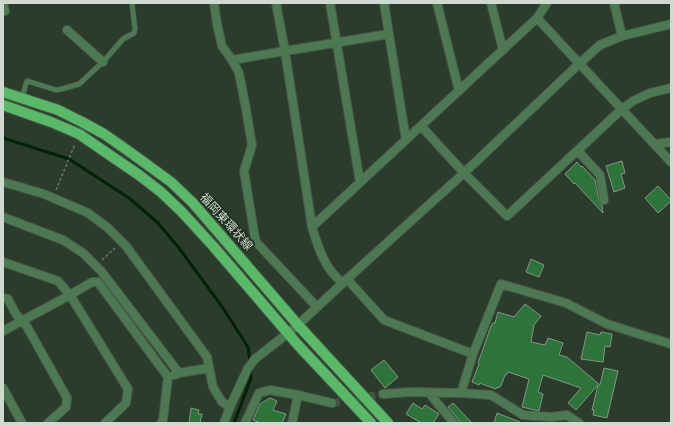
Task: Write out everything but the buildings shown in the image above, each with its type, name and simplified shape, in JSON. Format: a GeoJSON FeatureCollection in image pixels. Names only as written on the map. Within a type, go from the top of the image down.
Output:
{"type":"FeatureCollection","features":[{"type":"Feature","properties":{"kind":"main road","name":"福岡東環状線"},"geometry":{"type":"LineString","coordinates":[[3,92],[58,110],[104,134],[171,182],[193,203],[298,325],[388,423]]}},
{"type":"Feature","properties":{"kind":"main road"},"geometry":{"type":"LineString","coordinates":[[3,105],[79,134],[118,160],[161,192],[181,211],[213,246],[298,345],[371,423]]}},
{"type":"Feature","properties":{"kind":"street"},"geometry":{"type":"LineString","coordinates":[[214,3],[222,46],[239,73],[252,146],[244,171],[255,238],[257,243],[317,307]]}},
{"type":"Feature","properties":{"kind":"street"},"geometry":{"type":"LineString","coordinates":[[276,3],[312,227],[321,254],[328,267],[338,279],[345,281],[384,320],[473,354]]}},
{"type":"Feature","properties":{"kind":"street"},"geometry":{"type":"LineString","coordinates":[[330,3],[360,182]]}},
{"type":"Feature","properties":{"kind":"street"},"geometry":{"type":"LineString","coordinates":[[384,3],[406,140]]}},
{"type":"Feature","properties":{"kind":"street"},"geometry":{"type":"LineString","coordinates":[[437,3],[459,91]]}},
{"type":"Feature","properties":{"kind":"street"},"geometry":{"type":"LineString","coordinates":[[491,3],[503,50]]}},
{"type":"Feature","properties":{"kind":"street"},"geometry":{"type":"LineString","coordinates":[[312,227],[537,18],[547,3]]}},
{"type":"Feature","properties":{"kind":"street"},"geometry":{"type":"LineString","coordinates":[[614,3],[622,36]]}},
{"type":"Feature","properties":{"kind":"street"},"geometry":{"type":"LineString","coordinates":[[537,18],[671,162]]}},
{"type":"Feature","properties":{"kind":"street"},"geometry":{"type":"LineString","coordinates":[[224,423],[248,368],[255,359],[298,325],[464,173],[580,63],[600,46],[622,36],[671,24]]}},
{"type":"Feature","properties":{"kind":"street"},"geometry":{"type":"LineString","coordinates":[[67,30],[102,62]]}},
{"type":"Feature","properties":{"kind":"street"},"geometry":{"type":"LineString","coordinates":[[232,60],[389,34]]}},
{"type":"Feature","properties":{"kind":"street"},"geometry":{"type":"LineString","coordinates":[[421,126],[464,173],[507,216],[622,109],[650,92],[671,88]]}},
{"type":"Feature","properties":{"kind":"street"},"geometry":{"type":"LineString","coordinates":[[655,144],[671,142]]}},
{"type":"Feature","properties":{"kind":"street"},"geometry":{"type":"LineString","coordinates":[[578,151],[600,175],[604,200]]}},
{"type":"Feature","properties":{"kind":"street"},"geometry":{"type":"LineString","coordinates":[[3,182],[44,194],[88,213],[108,228],[126,246],[207,357],[213,387],[222,402],[230,407]]}},
{"type":"Feature","properties":{"kind":"street"},"geometry":{"type":"LineString","coordinates":[[3,217],[63,240],[83,253],[101,271],[179,373]]}},
{"type":"Feature","properties":{"kind":"street"},"geometry":{"type":"LineString","coordinates":[[3,262],[58,281],[70,295],[128,389],[126,402],[105,423]]}},
{"type":"Feature","properties":{"kind":"street"},"geometry":{"type":"LineString","coordinates":[[3,331],[92,282],[98,282],[168,377],[163,420],[161,423]]}},
{"type":"Feature","properties":{"kind":"street"},"geometry":{"type":"LineString","coordinates":[[461,393],[473,354],[502,284],[566,303],[607,324],[671,344]]}},
{"type":"Feature","properties":{"kind":"street"},"geometry":{"type":"LineString","coordinates":[[3,298],[8,299],[17,316],[26,325],[67,398],[66,407],[48,423]]}},
{"type":"Feature","properties":{"kind":"street"},"geometry":{"type":"LineString","coordinates":[[168,377],[179,373],[209,368]]}},
{"type":"Feature","properties":{"kind":"street"},"geometry":{"type":"LineString","coordinates":[[3,388],[22,423]]}},
{"type":"Feature","properties":{"kind":"street"},"geometry":{"type":"LineString","coordinates":[[245,423],[259,393],[270,390],[332,403]]}},
{"type":"Feature","properties":{"kind":"street"},"geometry":{"type":"LineString","coordinates":[[383,394],[410,392],[491,395],[523,415],[551,420],[567,415],[579,423]]}},
{"type":"Feature","properties":{"kind":"street"},"geometry":{"type":"LineString","coordinates":[[429,393],[454,423]]}},
{"type":"Feature","properties":{"kind":"street"},"geometry":{"type":"LineString","coordinates":[[292,423],[298,395]]}},
{"type":"Feature","properties":{"kind":"lane"},"geometry":{"type":"LineString","coordinates":[[22,97],[27,80],[56,90],[79,84],[123,40],[134,33],[135,28],[132,3]]}},
{"type":"Feature","properties":{"kind":"path"},"geometry":{"type":"LineString","coordinates":[[53,198],[79,134]]}},
{"type":"Feature","properties":{"kind":"path"},"geometry":{"type":"LineString","coordinates":[[96,266],[121,241]]}},
{"type":"Feature","properties":{"kind":"waterway"},"geometry":{"type":"LineString","coordinates":[[3,138],[69,159],[129,198],[158,223],[179,248],[223,308],[248,347],[250,362]]}},
{"type":"Feature","properties":{"kind":"waterway"},"geometry":{"type":"LineString","coordinates":[[234,423],[251,378],[250,368]]}},
{"type":"Feature","properties":{"kind":"tunnel"},"geometry":{"type":"LineString","coordinates":[[332,403],[383,394]]}}]}
